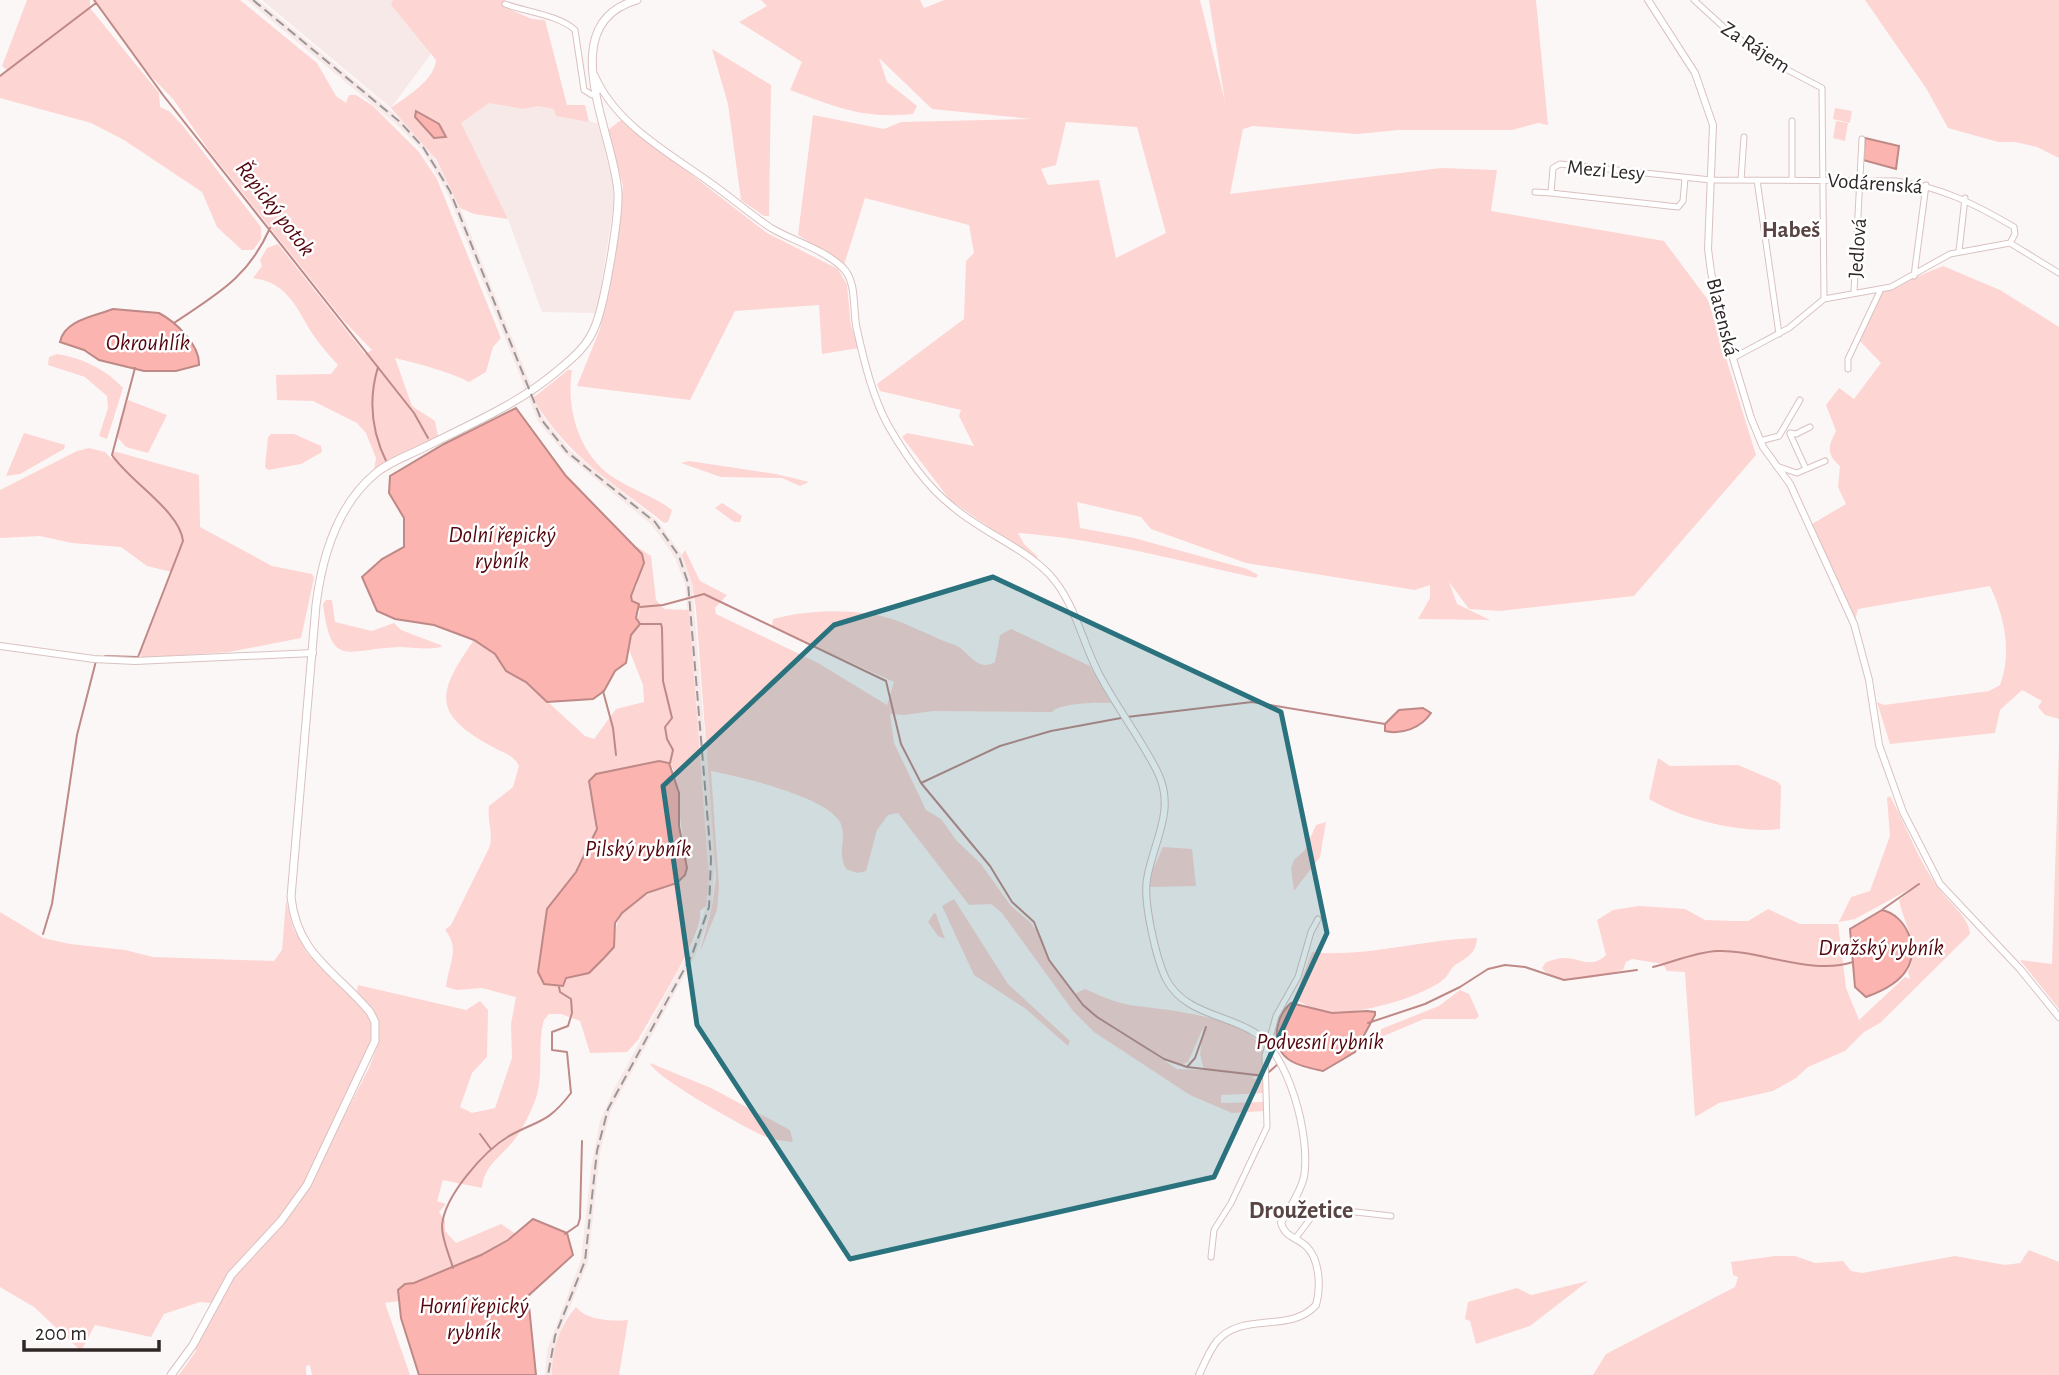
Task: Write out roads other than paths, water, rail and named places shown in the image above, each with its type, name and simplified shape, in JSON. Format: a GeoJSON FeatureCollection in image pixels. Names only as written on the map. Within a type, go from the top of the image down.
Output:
{"type":"FeatureCollection","features":[{"type":"Feature","properties":{"kind":"main road"},"geometry":{"type":"LineString","coordinates":[[171,1375],[192,1345],[231,1275],[281,1221],[307,1185],[376,1041],[375,1022],[370,1012],[310,951],[299,935],[291,897],[322,564],[341,519],[355,495],[376,473],[536,388],[584,347],[597,322],[618,194],[593,71],[601,24],[614,9],[636,0]]}},
{"type":"Feature","properties":{"kind":"street","name":"Blatenská"},"geometry":{"type":"LineString","coordinates":[[1648,0],[1695,73],[1710,110],[1714,145],[1708,249],[1711,272],[1733,358],[1760,441],[1802,509],[1854,624],[1869,680],[1886,767],[1903,812],[1931,867],[1964,912],[2020,969],[2059,1017]]}},
{"type":"Feature","properties":{"kind":"street","name":"Za Rájem"},"geometry":{"type":"LineString","coordinates":[[1694,0],[1729,32],[1780,66],[1822,88],[1824,179]]}},
{"type":"Feature","properties":{"kind":"street"},"geometry":{"type":"LineString","coordinates":[[505,4],[535,15],[552,17],[575,30],[584,90],[588,95],[598,92],[643,134],[773,229],[828,257],[845,271],[852,288],[855,326],[889,427],[919,471],[941,497],[1046,571],[1063,591],[1099,675],[1157,769],[1165,793],[1165,815],[1147,877],[1146,895],[1167,980],[1182,999],[1252,1030],[1268,1044],[1287,1076],[1302,1132],[1305,1174],[1301,1188],[1281,1223],[1283,1230],[1305,1245],[1316,1265],[1319,1295],[1316,1306],[1304,1317],[1252,1323],[1226,1333],[1215,1343],[1199,1375]]}},
{"type":"Feature","properties":{"kind":"street"},"geometry":{"type":"LineString","coordinates":[[1792,121],[1793,179]]}},
{"type":"Feature","properties":{"kind":"street"},"geometry":{"type":"LineString","coordinates":[[1741,180],[1744,137]]}},
{"type":"Feature","properties":{"kind":"street","name":"Jedlová"},"geometry":{"type":"LineString","coordinates":[[1854,291],[1862,139]]}},
{"type":"Feature","properties":{"kind":"street","name":"Mezi Lesy"},"geometry":{"type":"LineString","coordinates":[[1551,194],[1553,168],[1560,164],[1711,180]]}},
{"type":"Feature","properties":{"kind":"street","name":"Mezi Lesy"},"geometry":{"type":"LineString","coordinates":[[1535,192],[1678,207],[1682,201],[1685,178]]}},
{"type":"Feature","properties":{"kind":"street"},"geometry":{"type":"LineString","coordinates":[[1824,179],[1824,299]]}},
{"type":"Feature","properties":{"kind":"street","name":"Vodárenská"},"geometry":{"type":"LineString","coordinates":[[1711,180],[1861,179],[1926,184],[1965,198],[2014,226],[2014,240],[2010,243]]}},
{"type":"Feature","properties":{"kind":"street"},"geometry":{"type":"LineString","coordinates":[[1758,180],[1779,334]]}},
{"type":"Feature","properties":{"kind":"street"},"geometry":{"type":"LineString","coordinates":[[1914,276],[1926,184]]}},
{"type":"Feature","properties":{"kind":"street"},"geometry":{"type":"LineString","coordinates":[[1959,251],[1965,198]]}},
{"type":"Feature","properties":{"kind":"street"},"geometry":{"type":"LineString","coordinates":[[1733,358],[1779,334],[1824,299],[1854,291],[1881,289],[1914,276],[1959,251],[2010,243],[2059,273]]}},
{"type":"Feature","properties":{"kind":"street"},"geometry":{"type":"LineString","coordinates":[[1848,369],[1848,359],[1881,289]]}},
{"type":"Feature","properties":{"kind":"street"},"geometry":{"type":"LineString","coordinates":[[1760,441],[1776,438],[1784,430],[1800,400]]}},
{"type":"Feature","properties":{"kind":"street"},"geometry":{"type":"LineString","coordinates":[[1784,430],[1796,434],[1810,427]]}},
{"type":"Feature","properties":{"kind":"street"},"geometry":{"type":"LineString","coordinates":[[1790,433],[1806,469]]}},
{"type":"Feature","properties":{"kind":"street"},"geometry":{"type":"LineString","coordinates":[[1776,466],[1797,473],[1825,461]]}},
{"type":"Feature","properties":{"kind":"street"},"geometry":{"type":"LineString","coordinates":[[0,646],[94,659],[135,661],[313,653]]}},
{"type":"Feature","properties":{"kind":"street"},"geometry":{"type":"LineString","coordinates":[[1210,1256],[1214,1230],[1231,1203],[1267,1127],[1265,1056],[1276,1016],[1298,977],[1311,932],[1318,919]]}},
{"type":"Feature","properties":{"kind":"street"},"geometry":{"type":"LineString","coordinates":[[1295,1239],[1316,1211],[1329,1209],[1391,1216]]}},
{"type":"Feature","properties":{"kind":"water"},"geometry":{"type":"Polygon","coordinates":[[[416,111],[439,124],[446,137],[434,138],[415,117],[416,111]]]}},
{"type":"Feature","properties":{"kind":"water"},"geometry":{"type":"Polygon","coordinates":[[[1865,138],[1899,146],[1896,169],[1863,160],[1865,138]]]}},
{"type":"Feature","properties":{"kind":"water","name":"Okrouhlík"},"geometry":{"type":"Polygon","coordinates":[[[113,309],[159,313],[166,317],[191,342],[199,365],[176,371],[144,371],[99,360],[84,350],[60,342],[67,329],[74,324],[113,309]]]}},
{"type":"Feature","properties":{"kind":"water","name":"Dolní řepický rybník"},"geometry":{"type":"Polygon","coordinates":[[[516,408],[566,476],[642,554],[644,563],[631,596],[632,601],[639,604],[636,618],[640,624],[631,635],[626,663],[615,671],[604,691],[593,699],[547,702],[526,682],[506,671],[495,654],[474,640],[434,625],[395,619],[377,611],[362,577],[382,559],[404,547],[404,518],[389,493],[390,476],[444,444],[516,408]]]}},
{"type":"Feature","properties":{"kind":"water"},"geometry":{"type":"Polygon","coordinates":[[[1423,708],[1431,713],[1417,726],[1398,732],[1385,731],[1385,724],[1399,710],[1423,708]]]}},
{"type":"Feature","properties":{"kind":"water","name":"Pilský rybník"},"geometry":{"type":"Polygon","coordinates":[[[659,761],[669,763],[679,793],[679,826],[687,868],[685,875],[677,883],[647,893],[622,913],[615,923],[614,947],[589,973],[566,978],[563,986],[544,984],[538,972],[547,909],[576,872],[597,829],[589,781],[596,774],[659,761]]]}},
{"type":"Feature","properties":{"kind":"water","name":"Dražský rybník"},"geometry":{"type":"Polygon","coordinates":[[[1882,910],[1898,918],[1904,925],[1911,942],[1911,961],[1904,974],[1894,983],[1866,997],[1855,987],[1850,929],[1882,910]]]}},
{"type":"Feature","properties":{"kind":"water","name":"Podvesní rybník"},"geometry":{"type":"Polygon","coordinates":[[[1291,1003],[1332,1013],[1367,1011],[1375,1012],[1375,1015],[1355,1052],[1323,1071],[1294,1063],[1279,1048],[1278,1024],[1291,1003]]]}},
{"type":"Feature","properties":{"kind":"water","name":"Horní řepický rybník"},"geometry":{"type":"Polygon","coordinates":[[[533,1219],[567,1233],[573,1255],[528,1296],[536,1375],[419,1375],[401,1318],[398,1290],[405,1284],[414,1283],[481,1255],[508,1240],[533,1219]]]}},
{"type":"Feature","properties":{"kind":"waterway","name":"Řepický potok"},"geometry":{"type":"LineString","coordinates":[[94,0],[163,95],[414,413],[428,438]]}},
{"type":"Feature","properties":{"kind":"waterway"},"geometry":{"type":"LineString","coordinates":[[0,76],[96,3]]}},
{"type":"Feature","properties":{"kind":"waterway"},"geometry":{"type":"LineString","coordinates":[[174,323],[230,283],[252,260],[270,228]]}},
{"type":"Feature","properties":{"kind":"waterway"},"geometry":{"type":"LineString","coordinates":[[378,367],[372,403],[374,427],[387,463]]}},
{"type":"Feature","properties":{"kind":"waterway"},"geometry":{"type":"LineString","coordinates":[[105,656],[138,657],[183,541],[180,530],[164,508],[112,455],[135,368]]}},
{"type":"Feature","properties":{"kind":"waterway"},"geometry":{"type":"LineString","coordinates":[[640,607],[663,605],[704,594],[886,681],[901,744],[921,783],[990,866],[1012,902],[1034,922],[1049,960],[1083,1005],[1097,1017],[1164,1059],[1187,1067],[1265,1076]]}},
{"type":"Feature","properties":{"kind":"waterway"},"geometry":{"type":"LineString","coordinates":[[640,624],[661,624],[662,628],[663,681],[672,718],[665,727],[673,750],[670,763]]}},
{"type":"Feature","properties":{"kind":"waterway"},"geometry":{"type":"LineString","coordinates":[[43,934],[52,904],[77,735],[96,661]]}},
{"type":"Feature","properties":{"kind":"waterway","name":"Řepický potok"},"geometry":{"type":"LineString","coordinates":[[603,691],[613,728],[616,755]]}},
{"type":"Feature","properties":{"kind":"waterway"},"geometry":{"type":"LineString","coordinates":[[1127,717],[1252,702],[1385,724]]}},
{"type":"Feature","properties":{"kind":"waterway"},"geometry":{"type":"LineString","coordinates":[[921,783],[1000,746],[1051,731],[1121,718]]}},
{"type":"Feature","properties":{"kind":"waterway"},"geometry":{"type":"LineString","coordinates":[[1883,909],[1919,884]]}},
{"type":"Feature","properties":{"kind":"waterway"},"geometry":{"type":"LineString","coordinates":[[1653,967],[1717,951],[1733,951],[1820,966],[1853,962]]}},
{"type":"Feature","properties":{"kind":"waterway"},"geometry":{"type":"LineString","coordinates":[[1368,1023],[1425,1004],[1460,987],[1488,969],[1505,965],[1525,967],[1564,980],[1637,970]]}},
{"type":"Feature","properties":{"kind":"waterway","name":"Řepický potok"},"geometry":{"type":"LineString","coordinates":[[453,1268],[444,1242],[442,1226],[444,1214],[457,1188],[488,1152],[509,1136],[549,1116],[571,1093],[567,1052],[552,1050],[552,1032],[568,1026],[572,1013],[571,999],[560,992],[559,987]]}},
{"type":"Feature","properties":{"kind":"waterway"},"geometry":{"type":"LineString","coordinates":[[1187,1067],[1195,1058],[1206,1027]]}},
{"type":"Feature","properties":{"kind":"waterway"},"geometry":{"type":"LineString","coordinates":[[1269,1072],[1278,1064]]}},
{"type":"Feature","properties":{"kind":"waterway"},"geometry":{"type":"LineString","coordinates":[[480,1134],[491,1149]]}},
{"type":"Feature","properties":{"kind":"waterway"},"geometry":{"type":"LineString","coordinates":[[565,1234],[578,1225],[580,1218],[582,1141]]}},
{"type":"Feature","properties":{"kind":"railway"},"geometry":{"type":"LineString","coordinates":[[253,0],[400,122],[423,147],[450,191],[541,419],[567,452],[655,522],[679,556],[688,583],[711,859],[709,907],[692,955],[608,1109],[597,1151],[585,1261],[555,1336],[548,1375]]}},
{"type":"Feature","properties":{"kind":"district","name":"Habeš"},"geometry":{"type":"Point","coordinates":[1791,229]}},
{"type":"Feature","properties":{"kind":"district","name":"Droužetice"},"geometry":{"type":"Point","coordinates":[1301,1210]}}]}
